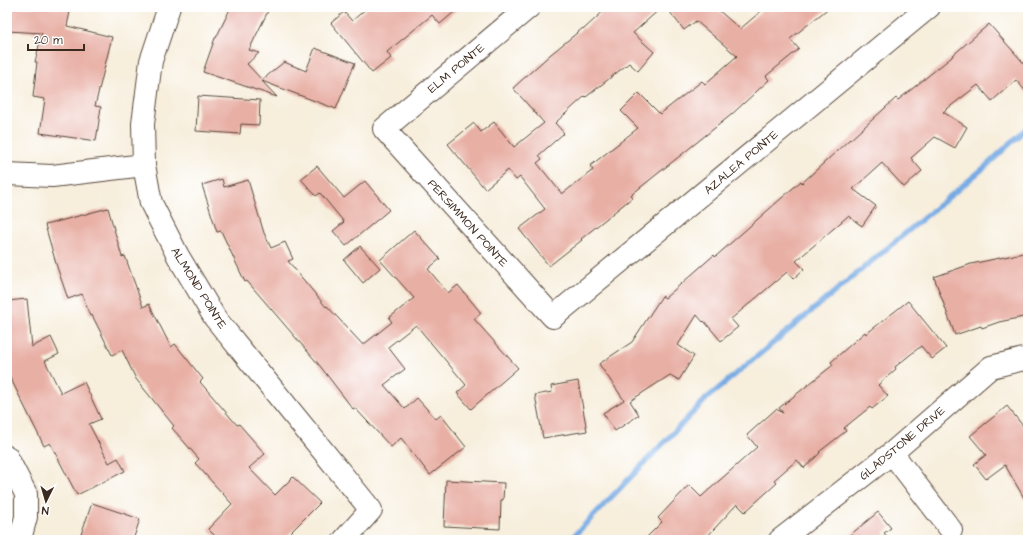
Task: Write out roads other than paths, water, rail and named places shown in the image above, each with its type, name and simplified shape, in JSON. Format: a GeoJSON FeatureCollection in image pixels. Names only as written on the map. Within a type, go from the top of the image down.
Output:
{"type":"FeatureCollection","features":[{"type":"Feature","properties":{"kind":"street","name":"ALMOND POINTE"},"geometry":{"type":"LineString","coordinates":[[170,7],[151,61],[143,124],[144,165],[150,204],[178,256],[215,318],[371,510],[344,540]]}},
{"type":"Feature","properties":{"kind":"street","name":"ELM POINTE"},"geometry":{"type":"LineString","coordinates":[[384,129],[529,7]]}},
{"type":"Feature","properties":{"kind":"street","name":"AZALEA POINTE"},"geometry":{"type":"LineString","coordinates":[[553,317],[929,7]]}},
{"type":"Feature","properties":{"kind":"street","name":"PERSIMMON POINTE"},"geometry":{"type":"LineString","coordinates":[[384,129],[553,317]]}},
{"type":"Feature","properties":{"kind":"street"},"geometry":{"type":"LineString","coordinates":[[7,174],[52,176],[144,165]]}},
{"type":"Feature","properties":{"kind":"street","name":"GLADSTONE DRIVE"},"geometry":{"type":"LineString","coordinates":[[780,540],[892,453],[991,367],[1028,358]]}},
{"type":"Feature","properties":{"kind":"street"},"geometry":{"type":"LineString","coordinates":[[892,453],[951,530]]}},
{"type":"Feature","properties":{"kind":"street"},"geometry":{"type":"LineString","coordinates":[[7,457],[26,494],[26,517],[22,532],[11,540]]}},
{"type":"Feature","properties":{"kind":"waterway"},"geometry":{"type":"LineString","coordinates":[[570,540],[707,398],[985,167],[1028,127]]}}]}
